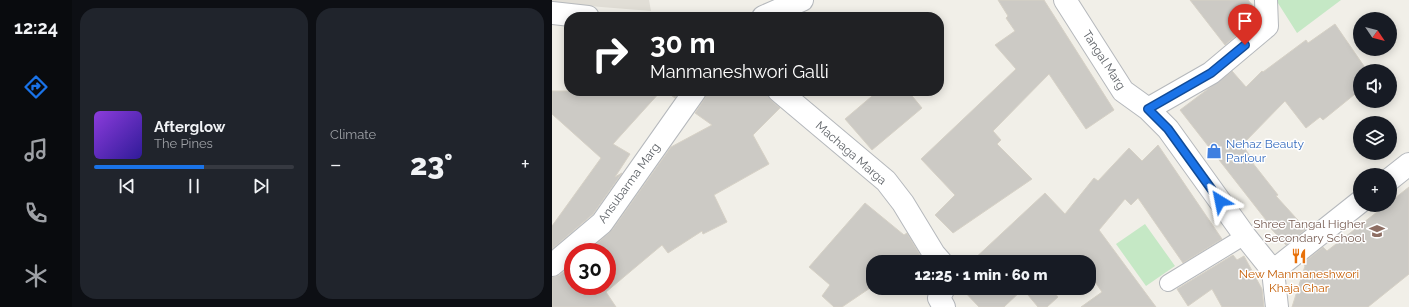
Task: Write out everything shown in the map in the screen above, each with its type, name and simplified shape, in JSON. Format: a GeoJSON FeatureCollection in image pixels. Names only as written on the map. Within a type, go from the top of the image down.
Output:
{"type":"FeatureCollection","features":[{"type":"Feature","properties":{"kind":"street"},"geometry":{"type":"LineString","coordinates":[[774,12],[802,0]]}},
{"type":"Feature","properties":{"kind":"street","name":"Tangal Marg"},"geometry":{"type":"LineString","coordinates":[[1065,0],[1123,91],[1148,109],[1168,129],[1245,236],[1273,271]]}},
{"type":"Feature","properties":{"kind":"street"},"geometry":{"type":"LineString","coordinates":[[1148,109],[1211,73],[1267,26],[1266,0]]}},
{"type":"Feature","properties":{"kind":"street"},"geometry":{"type":"LineString","coordinates":[[552,13],[564,14]]}},
{"type":"Feature","properties":{"kind":"street","name":"Ansubarma Marg"},"geometry":{"type":"LineString","coordinates":[[552,265],[602,223],[691,96]]}},
{"type":"Feature","properties":{"kind":"street","name":"Machaga Marga"},"geometry":{"type":"LineString","coordinates":[[785,96],[886,181],[903,203],[935,255]]}},
{"type":"Feature","properties":{"kind":"street"},"geometry":{"type":"LineString","coordinates":[[1397,173],[1409,164]]}},
{"type":"Feature","properties":{"kind":"street"},"geometry":{"type":"LineString","coordinates":[[1277,307],[1273,271],[1353,208]]}},
{"type":"Feature","properties":{"kind":"lane"},"geometry":{"type":"LineString","coordinates":[[1168,283],[1245,236]]}},
{"type":"Feature","properties":{"kind":"shaded area"},"geometry":{"type":"Polygon","coordinates":[[[552,0],[649,0],[651,11],[552,3],[552,0]]]}},
{"type":"Feature","properties":{"kind":"green space"},"geometry":{"type":"Polygon","coordinates":[[[1276,0],[1341,0],[1297,33],[1276,0]]]}},
{"type":"Feature","properties":{"kind":"green space"},"geometry":{"type":"Polygon","coordinates":[[[1145,224],[1175,266],[1146,286],[1116,244],[1145,224]]]}},
{"type":"Feature","properties":{"kind":"building"},"geometry":{"type":"Polygon","coordinates":[[[998,0],[1044,0],[1114,110],[1086,129],[1049,74],[993,131],[1001,140],[997,144],[1032,179],[953,233],[935,215],[955,195],[921,159],[1016,69],[995,45],[1015,31],[1006,18],[1008,16],[998,0]]]}},
{"type":"Feature","properties":{"kind":"building"},"geometry":{"type":"Polygon","coordinates":[[[1190,0],[1248,0],[1254,7],[1254,14],[1245,21],[1248,25],[1225,45],[1190,0]]]}},
{"type":"Feature","properties":{"kind":"building"},"geometry":{"type":"Polygon","coordinates":[[[1335,24],[1353,50],[1353,56],[1357,56],[1363,64],[1353,64],[1353,96],[1323,120],[1320,117],[1306,128],[1285,101],[1242,145],[1254,161],[1252,162],[1278,195],[1276,196],[1306,229],[1286,245],[1264,221],[1266,220],[1180,110],[1232,71],[1246,87],[1262,71],[1263,72],[1306,40],[1308,43],[1335,24]]]}},
{"type":"Feature","properties":{"kind":"building"},"geometry":{"type":"Polygon","coordinates":[[[552,91],[564,91],[564,96],[656,96],[613,144],[630,154],[615,177],[622,173],[593,214],[552,249],[552,226],[601,158],[552,114],[552,91]]]}},
{"type":"Feature","properties":{"kind":"building"},"geometry":{"type":"Polygon","coordinates":[[[706,96],[769,96],[771,100],[780,108],[753,135],[769,164],[714,195],[727,222],[703,234],[702,231],[668,253],[662,245],[616,284],[616,243],[597,243],[612,230],[671,147],[712,125],[695,113],[706,96]]]}},
{"type":"Feature","properties":{"kind":"building"},"geometry":{"type":"Polygon","coordinates":[[[872,96],[912,96],[922,108],[872,150],[845,119],[872,96]]]}},
{"type":"Feature","properties":{"kind":"building"},"geometry":{"type":"Polygon","coordinates":[[[1158,145],[1222,239],[1183,263],[1138,198],[1131,205],[1125,199],[1099,230],[1156,307],[1081,307],[1102,292],[1096,283],[1096,255],[979,255],[1045,193],[1065,214],[1094,178],[1098,181],[1129,148],[1142,161],[1158,145]]]}},
{"type":"Feature","properties":{"kind":"building","name":"Shree Tangal Higher Secondary School"},"geometry":{"type":"Polygon","coordinates":[[[1409,187],[1409,274],[1368,307],[1292,307],[1305,266],[1303,263],[1323,247],[1327,251],[1377,212],[1397,212],[1397,196],[1409,187]]]}},
{"type":"Feature","properties":{"kind":"building"},"geometry":{"type":"Polygon","coordinates":[[[865,203],[904,235],[907,233],[920,255],[866,255],[866,291],[842,307],[834,307],[822,296],[830,285],[809,267],[865,203]]]}},
{"type":"Feature","properties":{"kind":"building"},"geometry":{"type":"Polygon","coordinates":[[[1233,255],[1237,260],[1244,256],[1262,289],[1264,307],[1222,307],[1212,289],[1188,306],[1177,289],[1233,255]]]}},
{"type":"Feature","properties":{"kind":"building"},"geometry":{"type":"Polygon","coordinates":[[[564,272],[564,295],[608,295],[616,307],[552,307],[552,277],[560,275],[564,272]]]}},
{"type":"Feature","properties":{"kind":"building"},"geometry":{"type":"Polygon","coordinates":[[[968,295],[1017,295],[1004,307],[979,307],[968,295]]]}},
{"type":"Feature","properties":{"kind":"building"},"geometry":{"type":"Polygon","coordinates":[[[1028,295],[1056,295],[1058,297],[1047,307],[1038,307],[1028,295]]]}},
{"type":"Feature","properties":{"kind":"place","name":"Nehaz Beauty Parlour"},"geometry":{"type":"Point","coordinates":[1214,151]}},
{"type":"Feature","properties":{"kind":"place","name":"Shree Tangal Higher Secondary School"},"geometry":{"type":"Point","coordinates":[1377,231]}},
{"type":"Feature","properties":{"kind":"place","name":"New Manmaneshwori Khaja Ghar"},"geometry":{"type":"Point","coordinates":[1299,256]}},
{"type":"Feature","properties":{"kind":"route"},"geometry":{"type":"LineString","coordinates":[[1220,201],[1168,129],[1148,109],[1211,73],[1245,45]]}}]}
